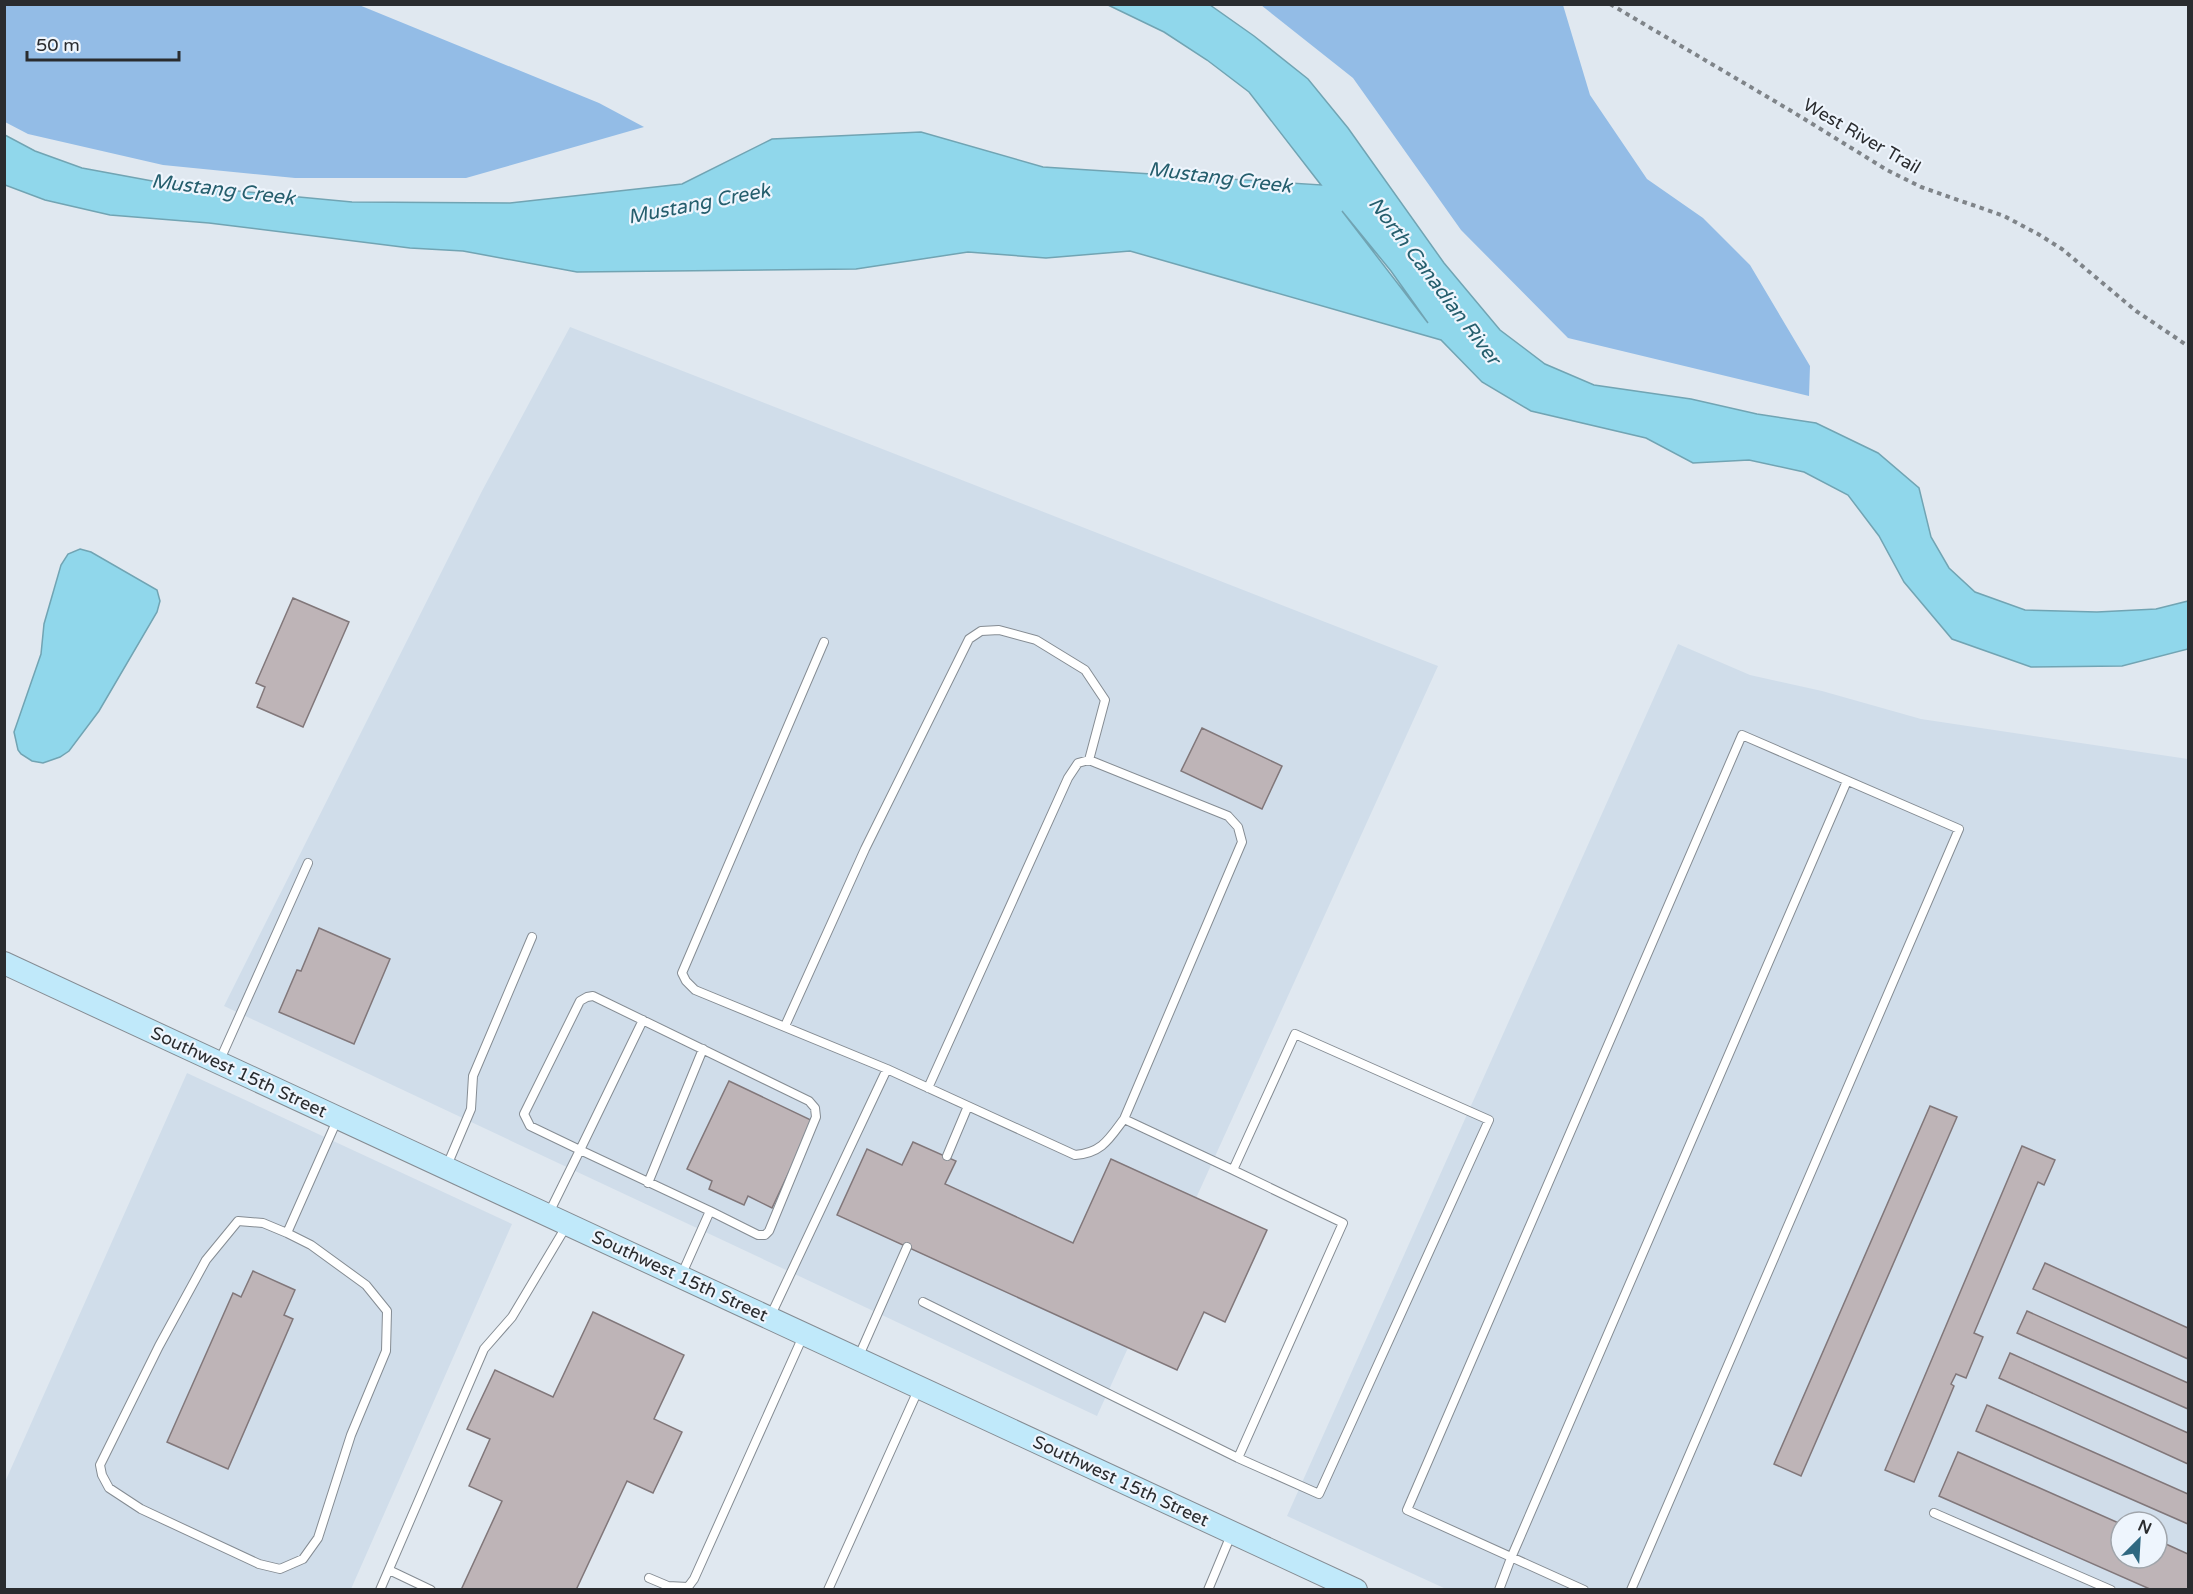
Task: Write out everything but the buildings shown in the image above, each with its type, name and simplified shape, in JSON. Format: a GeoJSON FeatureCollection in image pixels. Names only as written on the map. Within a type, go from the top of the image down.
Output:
{"type":"FeatureCollection","features":[{"type":"Feature","properties":{"kind":"main road","name":"Southwest 15th Street"},"geometry":{"type":"LineString","coordinates":[[4,963],[1356,1590]]}},
{"type":"Feature","properties":{"kind":"lane"},"geometry":{"type":"LineString","coordinates":[[785,1026],[865,849],[969,639],[981,631],[999,630],[1036,639],[1085,670],[1105,700],[1089,760]]}},
{"type":"Feature","properties":{"kind":"lane"},"geometry":{"type":"LineString","coordinates":[[824,642],[681,973],[695,990],[887,1069],[928,1088],[1075,1155],[1088,1154],[1106,1143],[1124,1119],[1242,842],[1238,826],[1228,816],[1089,760],[1078,763],[1068,778],[928,1088]]}},
{"type":"Feature","properties":{"kind":"lane"},"geometry":{"type":"LineString","coordinates":[[1584,1590],[1407,1510],[1742,735],[1959,829],[1631,1590]]}},
{"type":"Feature","properties":{"kind":"lane"},"geometry":{"type":"LineString","coordinates":[[1499,1590],[1848,781]]}},
{"type":"Feature","properties":{"kind":"lane"},"geometry":{"type":"LineString","coordinates":[[219,1063],[308,863]]}},
{"type":"Feature","properties":{"kind":"lane"},"geometry":{"type":"LineString","coordinates":[[446,1168],[471,1109],[473,1076],[532,937]]}},
{"type":"Feature","properties":{"kind":"lane"},"geometry":{"type":"LineString","coordinates":[[593,996],[643,1020],[809,1101],[815,1108],[816,1117],[769,1231],[765,1235],[758,1235],[530,1126],[524,1114],[580,1001],[593,996]]}},
{"type":"Feature","properties":{"kind":"lane"},"geometry":{"type":"LineString","coordinates":[[380,1590],[484,1349],[512,1317],[558,1220],[580,1150],[643,1020]]}},
{"type":"Feature","properties":{"kind":"lane"},"geometry":{"type":"LineString","coordinates":[[923,1302],[1238,1458],[1319,1494],[1489,1120],[1295,1034],[1233,1170]]}},
{"type":"Feature","properties":{"kind":"lane"},"geometry":{"type":"LineString","coordinates":[[648,1183],[703,1049]]}},
{"type":"Feature","properties":{"kind":"lane"},"geometry":{"type":"LineString","coordinates":[[769,1317],[887,1069]]}},
{"type":"Feature","properties":{"kind":"lane"},"geometry":{"type":"LineString","coordinates":[[947,1156],[968,1106]]}},
{"type":"Feature","properties":{"kind":"lane"},"geometry":{"type":"LineString","coordinates":[[286,1233],[338,1118]]}},
{"type":"Feature","properties":{"kind":"lane"},"geometry":{"type":"LineString","coordinates":[[1124,1119],[1343,1223],[1238,1458]]}},
{"type":"Feature","properties":{"kind":"lane"},"geometry":{"type":"LineString","coordinates":[[681,1277],[710,1211]]}},
{"type":"Feature","properties":{"kind":"lane"},"geometry":{"type":"LineString","coordinates":[[238,1221],[263,1223],[286,1233],[311,1245],[366,1285],[387,1311],[386,1351],[351,1435],[318,1538],[303,1558],[279,1569],[259,1564],[141,1509],[109,1488],[100,1465],[159,1346],[217,1244],[238,1221]]}},
{"type":"Feature","properties":{"kind":"lane"},"geometry":{"type":"LineString","coordinates":[[858,1359],[907,1247]]}},
{"type":"Feature","properties":{"kind":"lane"},"geometry":{"type":"LineString","coordinates":[[648,1578],[668,1586],[688,1587],[694,1579],[804,1334]]}},
{"type":"Feature","properties":{"kind":"lane"},"geometry":{"type":"LineString","coordinates":[[828,1590],[919,1387]]}},
{"type":"Feature","properties":{"kind":"lane"},"geometry":{"type":"LineString","coordinates":[[1934,1513],[2111,1590]]}},
{"type":"Feature","properties":{"kind":"lane"},"geometry":{"type":"LineString","coordinates":[[1208,1590],[1232,1532]]}},
{"type":"Feature","properties":{"kind":"lane"},"geometry":{"type":"LineString","coordinates":[[389,1570],[431,1590]]}},
{"type":"Feature","properties":{"kind":"path","name":"West River Trail"},"geometry":{"type":"LineString","coordinates":[[1610,4],[1774,100],[1887,170],[1921,187],[2004,216],[2038,234],[2079,263],[2136,311],[2188,346]]}},
{"type":"Feature","properties":{"kind":"shaded area"},"geometry":{"type":"Polygon","coordinates":[[[4,5],[359,5],[599,103],[644,127],[466,178],[295,178],[163,165],[28,134],[5,122],[4,5]]]}},
{"type":"Feature","properties":{"kind":"shaded area"},"geometry":{"type":"Polygon","coordinates":[[[1261,5],[1563,5],[1590,95],[1647,179],[1703,218],[1750,265],[1810,366],[1809,396],[1568,338],[1461,230],[1353,78],[1261,5]]]}},
{"type":"Feature","properties":{"kind":"shaded area"},"geometry":{"type":"Polygon","coordinates":[[[570,327],[1438,666],[1097,1416],[224,1006],[482,491],[570,327]]]}},
{"type":"Feature","properties":{"kind":"shaded area"},"geometry":{"type":"Polygon","coordinates":[[[1678,644],[1750,675],[1822,691],[1921,719],[2188,759],[2188,1589],[1446,1589],[1287,1516],[1678,644]]]}},
{"type":"Feature","properties":{"kind":"shaded area"},"geometry":{"type":"Polygon","coordinates":[[[187,1073],[512,1224],[351,1589],[5,1590],[5,1482],[187,1073]]]}},
{"type":"Feature","properties":{"kind":"water"},"geometry":{"type":"Polygon","coordinates":[[[1108,5],[1210,5],[1308,79],[1348,128],[1444,263],[1500,330],[1545,364],[1594,385],[1691,399],[1757,414],[1816,423],[1878,453],[1919,488],[1931,537],[1949,568],[1975,592],[2025,610],[2097,612],[2156,609],[2188,601],[2188,649],[2122,666],[2031,667],[1952,639],[1904,582],[1879,536],[1848,495],[1804,472],[1749,460],[1693,463],[1646,438],[1531,411],[1482,382],[1441,340],[1130,251],[1046,258],[968,252],[856,269],[577,272],[463,251],[410,248],[209,223],[110,215],[45,200],[5,185],[5,135],[35,151],[82,168],[174,185],[352,202],[510,203],[682,184],[772,139],[921,132],[1043,167],[1321,185],[1249,92],[1207,60],[1164,32],[1108,5]],[[1342,211],[1428,323],[1391,271],[1342,211]]]}},
{"type":"Feature","properties":{"kind":"water"},"geometry":{"type":"Polygon","coordinates":[[[80,549],[91,552],[157,590],[160,601],[157,612],[99,711],[69,751],[43,763],[32,761],[18,750],[14,732],[41,654],[44,624],[61,565],[68,554],[80,549]]]}},
{"type":"Feature","properties":{"kind":"water label","name":"Mustang Creek"},"geometry":{"type":"Point","coordinates":[1220,178]}},
{"type":"Feature","properties":{"kind":"water label","name":"Mustang Creek"},"geometry":{"type":"Point","coordinates":[223,190]}},
{"type":"Feature","properties":{"kind":"water label","name":"Mustang Creek"},"geometry":{"type":"Point","coordinates":[699,204]}},
{"type":"Feature","properties":{"kind":"water label","name":"North Canadian River"},"geometry":{"type":"Point","coordinates":[1434,281]}}]}
